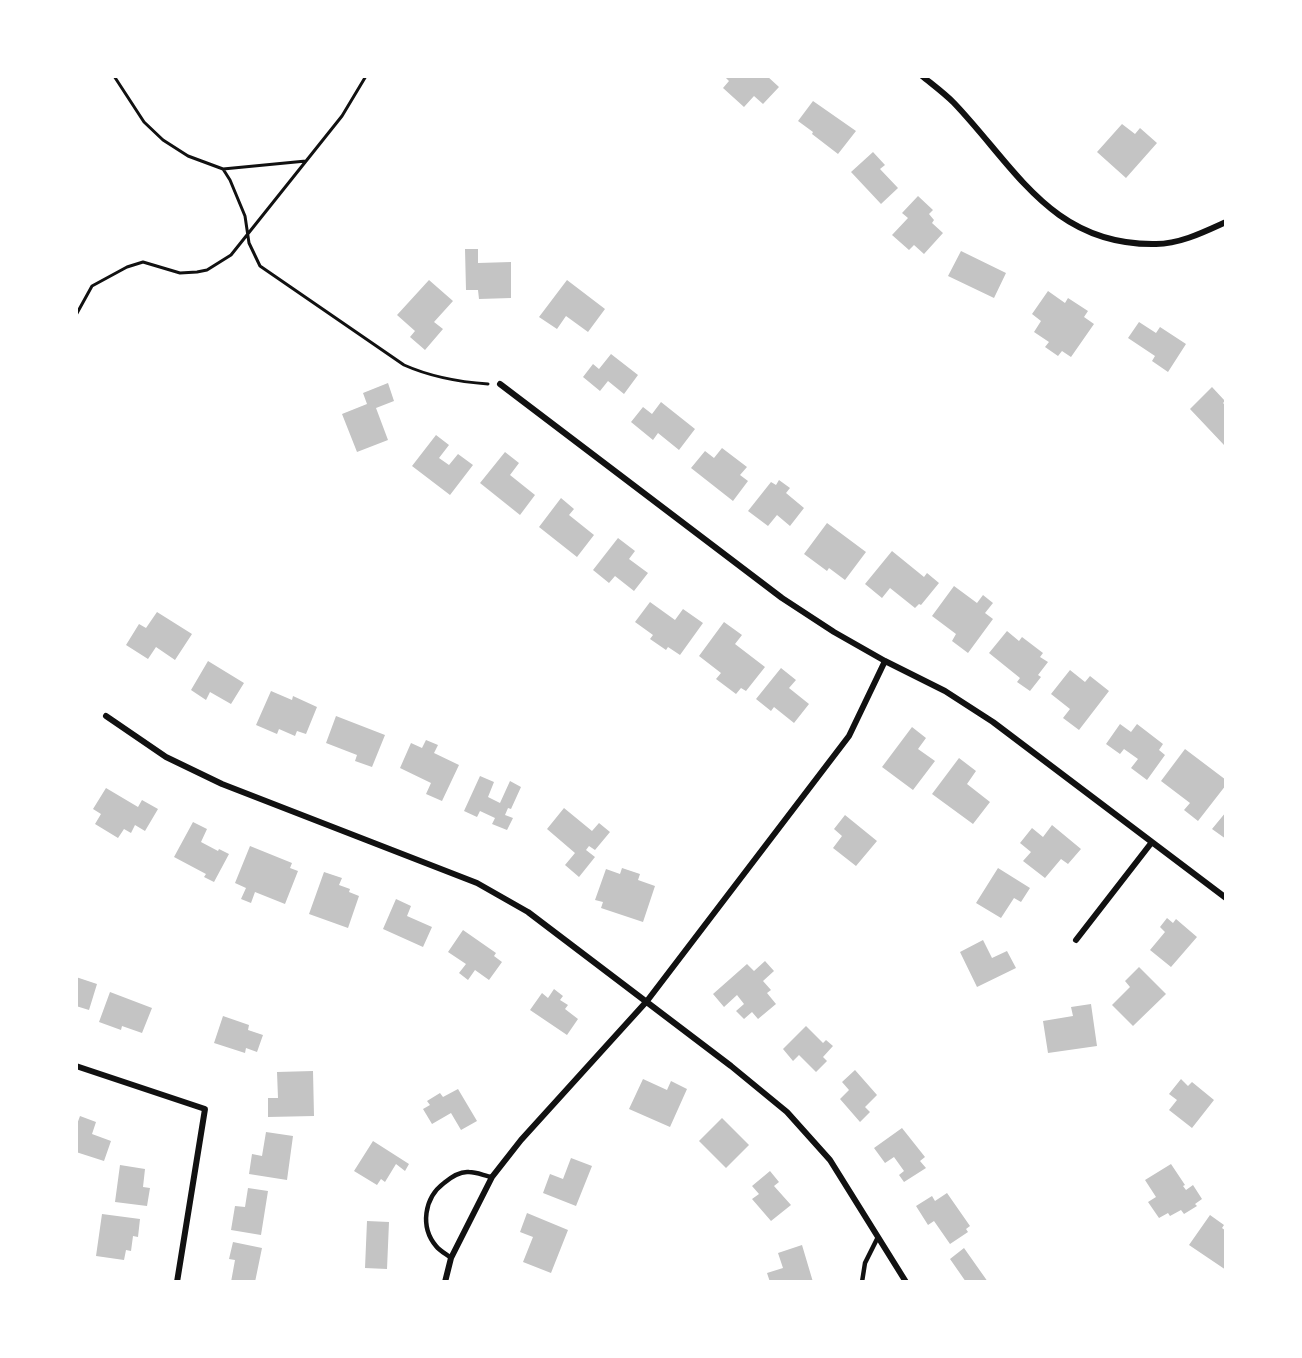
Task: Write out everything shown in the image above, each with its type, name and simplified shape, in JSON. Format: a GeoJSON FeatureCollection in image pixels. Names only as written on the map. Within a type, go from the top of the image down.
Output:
{"type":"FeatureCollection","features":[{"type":"Feature","properties":{"kind":"street"},"geometry":{"type":"LineString","coordinates":[[922,76],[953,102],[1037,199],[1071,225],[1108,241],[1157,244],[1194,237],[1226,222]]}},
{"type":"Feature","properties":{"kind":"street"},"geometry":{"type":"LineString","coordinates":[[500,384],[782,598],[834,632],[945,691],[993,722],[1226,898]]}},
{"type":"Feature","properties":{"kind":"street"},"geometry":{"type":"LineString","coordinates":[[445,1281],[451,1258],[492,1177],[521,1140],[647,1001],[849,736],[885,661]]}},
{"type":"Feature","properties":{"kind":"street"},"geometry":{"type":"LineString","coordinates":[[106,716],[166,758],[222,784],[477,883],[528,912],[647,1001],[787,1112],[830,1160],[906,1281]]}},
{"type":"Feature","properties":{"kind":"street"},"geometry":{"type":"LineString","coordinates":[[1076,940],[1152,842]]}},
{"type":"Feature","properties":{"kind":"street"},"geometry":{"type":"LineString","coordinates":[[76,1066],[205,1109],[177,1281]]}},
{"type":"Feature","properties":{"kind":"lane"},"geometry":{"type":"LineString","coordinates":[[451,1258],[437,1247],[429,1235],[426,1220],[428,1203],[436,1188],[452,1176],[468,1172],[492,1177]]}},
{"type":"Feature","properties":{"kind":"lane"},"geometry":{"type":"LineString","coordinates":[[862,1281],[865,1263],[878,1238]]}},
{"type":"Feature","properties":{"kind":"path"},"geometry":{"type":"LineString","coordinates":[[114,76],[144,122],[163,140],[188,156],[223,168],[306,161]]}},
{"type":"Feature","properties":{"kind":"path"},"geometry":{"type":"LineString","coordinates":[[76,315],[92,285],[127,267],[143,262],[180,273],[207,270],[231,255],[342,116],[366,76]]}},
{"type":"Feature","properties":{"kind":"path"},"geometry":{"type":"LineString","coordinates":[[223,168],[245,216],[247,234],[260,267],[404,366],[425,374],[465,383],[500,384]]}},
{"type":"Feature","properties":{"kind":"building"},"geometry":{"type":"Polygon","coordinates":[[[724,76],[767,76],[779,87],[763,104],[754,96],[744,107],[723,88],[729,81],[724,76]]]}},
{"type":"Feature","properties":{"kind":"building"},"geometry":{"type":"Polygon","coordinates":[[[813,101],[856,131],[838,154],[798,121],[813,101]]]}},
{"type":"Feature","properties":{"kind":"building"},"geometry":{"type":"Polygon","coordinates":[[[1122,124],[1135,134],[1140,128],[1157,143],[1126,178],[1097,152],[1122,124]]]}},
{"type":"Feature","properties":{"kind":"building"},"geometry":{"type":"Polygon","coordinates":[[[873,152],[885,165],[880,169],[898,188],[881,204],[851,172],[873,152]]]}},
{"type":"Feature","properties":{"kind":"building"},"geometry":{"type":"Polygon","coordinates":[[[918,196],[933,210],[929,214],[934,220],[932,223],[943,233],[924,254],[914,245],[909,250],[892,235],[908,218],[902,213],[918,196]]]}},
{"type":"Feature","properties":{"kind":"building"},"geometry":{"type":"Polygon","coordinates":[[[465,249],[478,249],[478,263],[511,262],[511,298],[479,299],[478,290],[466,290],[465,249]]]}},
{"type":"Feature","properties":{"kind":"building"},"geometry":{"type":"Polygon","coordinates":[[[961,251],[1006,273],[994,298],[948,276],[961,251]]]}},
{"type":"Feature","properties":{"kind":"building"},"geometry":{"type":"Polygon","coordinates":[[[429,280],[453,301],[434,322],[443,329],[425,350],[410,337],[415,331],[397,315],[429,280]]]}},
{"type":"Feature","properties":{"kind":"building"},"geometry":{"type":"Polygon","coordinates":[[[567,280],[605,309],[588,332],[566,316],[557,329],[539,317],[567,280]]]}},
{"type":"Feature","properties":{"kind":"building"},"geometry":{"type":"Polygon","coordinates":[[[1048,291],[1065,303],[1068,298],[1088,311],[1084,317],[1094,324],[1071,357],[1062,351],[1058,356],[1045,347],[1049,342],[1034,332],[1041,321],[1032,314],[1048,291]]]}},
{"type":"Feature","properties":{"kind":"building"},"geometry":{"type":"Polygon","coordinates":[[[1139,322],[1156,333],[1160,327],[1186,344],[1168,372],[1152,361],[1155,356],[1128,338],[1139,322]]]}},
{"type":"Feature","properties":{"kind":"building"},"geometry":{"type":"Polygon","coordinates":[[[611,354],[638,375],[624,394],[608,381],[600,391],[583,377],[593,364],[599,369],[611,354]]]}},
{"type":"Feature","properties":{"kind":"building"},"geometry":{"type":"Polygon","coordinates":[[[388,383],[394,401],[376,408],[388,440],[357,452],[342,414],[367,404],[363,393],[388,383]]]}},
{"type":"Feature","properties":{"kind":"building"},"geometry":{"type":"Polygon","coordinates":[[[1212,387],[1225,401],[1223,403],[1226,406],[1224,445],[1190,409],[1212,387]]]}},
{"type":"Feature","properties":{"kind":"building"},"geometry":{"type":"Polygon","coordinates":[[[661,402],[695,429],[679,450],[658,433],[653,440],[631,422],[643,407],[652,414],[661,402]]]}},
{"type":"Feature","properties":{"kind":"building"},"geometry":{"type":"Polygon","coordinates":[[[436,435],[449,445],[439,458],[449,465],[458,454],[473,465],[450,495],[412,466],[436,435]]]}},
{"type":"Feature","properties":{"kind":"building"},"geometry":{"type":"Polygon","coordinates":[[[722,448],[747,467],[740,475],[748,481],[733,501],[691,468],[705,451],[714,458],[722,448]]]}},
{"type":"Feature","properties":{"kind":"building"},"geometry":{"type":"Polygon","coordinates":[[[505,452],[519,463],[510,475],[535,495],[520,515],[480,483],[505,452]]]}},
{"type":"Feature","properties":{"kind":"building"},"geometry":{"type":"Polygon","coordinates":[[[779,480],[790,488],[786,493],[804,508],[790,526],[777,515],[768,526],[748,511],[771,482],[776,485],[779,480]]]}},
{"type":"Feature","properties":{"kind":"building"},"geometry":{"type":"Polygon","coordinates":[[[561,498],[574,509],[569,515],[594,535],[577,557],[539,527],[561,498]]]}},
{"type":"Feature","properties":{"kind":"building"},"geometry":{"type":"Polygon","coordinates":[[[827,523],[866,552],[845,580],[829,568],[827,571],[804,554],[827,523]]]}},
{"type":"Feature","properties":{"kind":"building"},"geometry":{"type":"Polygon","coordinates":[[[618,538],[635,551],[629,559],[648,573],[634,591],[615,576],[609,583],[593,570],[618,538]]]}},
{"type":"Feature","properties":{"kind":"building"},"geometry":{"type":"Polygon","coordinates":[[[892,551],[924,577],[927,573],[939,583],[921,605],[915,608],[890,588],[882,598],[865,584],[892,551]]]}},
{"type":"Feature","properties":{"kind":"building"},"geometry":{"type":"Polygon","coordinates":[[[954,586],[977,603],[983,595],[993,603],[985,613],[993,619],[968,653],[952,641],[956,634],[932,616],[954,586]]]}},
{"type":"Feature","properties":{"kind":"building"},"geometry":{"type":"Polygon","coordinates":[[[650,602],[675,620],[683,609],[703,623],[680,655],[668,647],[666,650],[650,639],[653,635],[635,622],[650,602]]]}},
{"type":"Feature","properties":{"kind":"building"},"geometry":{"type":"Polygon","coordinates":[[[157,612],[192,634],[175,660],[156,647],[148,659],[126,645],[139,624],[146,628],[157,612]]]}},
{"type":"Feature","properties":{"kind":"building"},"geometry":{"type":"Polygon","coordinates":[[[724,622],[742,635],[735,644],[765,667],[746,691],[741,688],[736,694],[716,679],[721,673],[699,656],[724,622]]]}},
{"type":"Feature","properties":{"kind":"building"},"geometry":{"type":"Polygon","coordinates":[[[1007,631],[1019,641],[1022,637],[1043,653],[1040,657],[1048,662],[1038,675],[1041,677],[1030,691],[1017,682],[1020,678],[989,653],[1007,631]]]}},
{"type":"Feature","properties":{"kind":"building"},"geometry":{"type":"Polygon","coordinates":[[[208,661],[244,683],[231,704],[210,692],[206,700],[191,690],[208,661]]]}},
{"type":"Feature","properties":{"kind":"building"},"geometry":{"type":"Polygon","coordinates":[[[781,668],[796,680],[789,688],[809,704],[794,723],[774,707],[771,711],[756,699],[781,668]]]}},
{"type":"Feature","properties":{"kind":"building"},"geometry":{"type":"Polygon","coordinates":[[[1070,670],[1085,682],[1090,676],[1109,691],[1079,730],[1063,718],[1070,709],[1051,694],[1070,670]]]}},
{"type":"Feature","properties":{"kind":"building"},"geometry":{"type":"Polygon","coordinates":[[[271,691],[292,700],[293,696],[317,707],[306,734],[297,731],[295,736],[279,729],[277,734],[256,725],[271,691]]]}},
{"type":"Feature","properties":{"kind":"building"},"geometry":{"type":"Polygon","coordinates":[[[336,716],[385,735],[372,767],[355,761],[357,755],[326,743],[336,716]]]}},
{"type":"Feature","properties":{"kind":"building"},"geometry":{"type":"Polygon","coordinates":[[[1120,724],[1131,732],[1137,724],[1163,744],[1159,750],[1165,755],[1147,780],[1131,768],[1138,759],[1124,749],[1120,754],[1106,744],[1120,724]]]}},
{"type":"Feature","properties":{"kind":"building"},"geometry":{"type":"Polygon","coordinates":[[[912,727],[926,738],[918,749],[935,761],[913,790],[882,767],[912,727]]]}},
{"type":"Feature","properties":{"kind":"building"},"geometry":{"type":"Polygon","coordinates":[[[426,740],[438,745],[434,753],[459,765],[442,801],[426,794],[431,783],[400,768],[411,743],[422,748],[426,740]]]}},
{"type":"Feature","properties":{"kind":"building"},"geometry":{"type":"Polygon","coordinates":[[[1185,749],[1226,780],[1226,785],[1198,821],[1184,810],[1190,803],[1161,781],[1185,749]]]}},
{"type":"Feature","properties":{"kind":"building"},"geometry":{"type":"Polygon","coordinates":[[[959,758],[976,771],[967,784],[990,802],[973,824],[932,794],[959,758]]]}},
{"type":"Feature","properties":{"kind":"building"},"geometry":{"type":"Polygon","coordinates":[[[480,776],[494,782],[488,797],[500,803],[510,781],[521,787],[511,809],[508,808],[505,815],[513,818],[507,830],[492,824],[495,818],[480,811],[477,817],[464,811],[480,776]]]}},
{"type":"Feature","properties":{"kind":"building"},"geometry":{"type":"Polygon","coordinates":[[[106,788],[138,807],[142,800],[158,809],[145,831],[135,825],[131,833],[124,829],[118,838],[95,824],[101,814],[93,809],[106,788]]]}},
{"type":"Feature","properties":{"kind":"building"},"geometry":{"type":"Polygon","coordinates":[[[564,808],[592,831],[599,823],[610,832],[595,850],[589,846],[586,850],[595,857],[579,877],[565,865],[575,853],[547,829],[564,808]]]}},
{"type":"Feature","properties":{"kind":"building"},"geometry":{"type":"Polygon","coordinates":[[[1226,812],[1226,839],[1212,829],[1226,812]]]}},
{"type":"Feature","properties":{"kind":"building"},"geometry":{"type":"Polygon","coordinates":[[[845,815],[877,841],[856,866],[833,848],[842,836],[834,829],[845,815]]]}},
{"type":"Feature","properties":{"kind":"building"},"geometry":{"type":"Polygon","coordinates":[[[193,822],[207,829],[201,842],[229,854],[214,882],[204,877],[206,874],[174,857],[193,822]]]}},
{"type":"Feature","properties":{"kind":"building"},"geometry":{"type":"Polygon","coordinates":[[[1052,825],[1081,849],[1068,864],[1061,859],[1045,878],[1023,861],[1031,852],[1020,843],[1032,828],[1043,837],[1052,825]]]}},
{"type":"Feature","properties":{"kind":"building"},"geometry":{"type":"Polygon","coordinates":[[[250,846],[292,863],[290,868],[298,871],[285,904],[255,892],[251,903],[241,899],[246,888],[235,883],[250,846]]]}},
{"type":"Feature","properties":{"kind":"building"},"geometry":{"type":"Polygon","coordinates":[[[622,868],[640,874],[638,880],[655,886],[643,922],[601,908],[603,902],[595,900],[606,869],[620,874],[622,868]]]}},
{"type":"Feature","properties":{"kind":"building"},"geometry":{"type":"Polygon","coordinates":[[[998,868],[1030,888],[1021,902],[1014,898],[1001,918],[976,903],[998,868]]]}},
{"type":"Feature","properties":{"kind":"building"},"geometry":{"type":"Polygon","coordinates":[[[324,872],[342,878],[339,885],[359,896],[348,928],[309,914],[324,872]]]}},
{"type":"Feature","properties":{"kind":"building"},"geometry":{"type":"Polygon","coordinates":[[[396,899],[411,906],[407,916],[432,927],[423,947],[383,929],[396,899]]]}},
{"type":"Feature","properties":{"kind":"building"},"geometry":{"type":"Polygon","coordinates":[[[1167,918],[1173,923],[1176,919],[1197,937],[1171,967],[1150,950],[1165,932],[1160,927],[1167,918]]]}},
{"type":"Feature","properties":{"kind":"building"},"geometry":{"type":"Polygon","coordinates":[[[463,930],[496,953],[494,956],[502,962],[489,980],[475,970],[468,980],[459,973],[466,964],[448,952],[463,930]]]}},
{"type":"Feature","properties":{"kind":"building"},"geometry":{"type":"Polygon","coordinates":[[[983,940],[992,958],[1007,951],[1016,968],[977,987],[960,952],[983,940]]]}},
{"type":"Feature","properties":{"kind":"building"},"geometry":{"type":"Polygon","coordinates":[[[765,961],[774,971],[763,981],[771,990],[767,993],[776,1004],[758,1019],[752,1012],[744,1019],[736,1011],[744,1004],[737,995],[724,1007],[713,994],[747,964],[754,971],[765,961]]]}},
{"type":"Feature","properties":{"kind":"building"},"geometry":{"type":"Polygon","coordinates":[[[1139,967],[1166,994],[1133,1026],[1112,1005],[1130,987],[1125,981],[1139,967]]]}},
{"type":"Feature","properties":{"kind":"building"},"geometry":{"type":"Polygon","coordinates":[[[76,977],[97,984],[89,1010],[76,1006],[76,977]]]}},
{"type":"Feature","properties":{"kind":"building"},"geometry":{"type":"Polygon","coordinates":[[[554,989],[563,996],[560,1000],[568,1005],[565,1009],[578,1019],[567,1035],[530,1010],[542,993],[548,998],[554,989]]]}},
{"type":"Feature","properties":{"kind":"building"},"geometry":{"type":"Polygon","coordinates":[[[110,992],[152,1008],[142,1033],[122,1026],[121,1030],[99,1022],[110,992]]]}},
{"type":"Feature","properties":{"kind":"building"},"geometry":{"type":"Polygon","coordinates":[[[1091,1004],[1097,1046],[1048,1053],[1043,1021],[1073,1016],[1071,1007],[1091,1004]]]}},
{"type":"Feature","properties":{"kind":"building"},"geometry":{"type":"Polygon","coordinates":[[[223,1016],[249,1025],[248,1030],[263,1035],[257,1052],[246,1048],[245,1053],[214,1043],[223,1016]]]}},
{"type":"Feature","properties":{"kind":"building"},"geometry":{"type":"Polygon","coordinates":[[[806,1026],[823,1043],[826,1040],[833,1046],[823,1057],[827,1061],[816,1072],[799,1055],[793,1061],[783,1049],[806,1026]]]}},
{"type":"Feature","properties":{"kind":"building"},"geometry":{"type":"Polygon","coordinates":[[[855,1070],[877,1095],[865,1107],[870,1112],[860,1122],[840,1099],[849,1090],[842,1082],[855,1070]]]}},
{"type":"Feature","properties":{"kind":"building"},"geometry":{"type":"Polygon","coordinates":[[[313,1071],[314,1116],[268,1117],[268,1098],[278,1098],[277,1072],[313,1071]]]}},
{"type":"Feature","properties":{"kind":"building"},"geometry":{"type":"Polygon","coordinates":[[[643,1079],[667,1090],[671,1081],[687,1089],[670,1127],[629,1109],[643,1079]]]}},
{"type":"Feature","properties":{"kind":"building"},"geometry":{"type":"Polygon","coordinates":[[[1181,1079],[1188,1086],[1192,1082],[1214,1100],[1192,1128],[1169,1110],[1177,1100],[1169,1094],[1181,1079]]]}},
{"type":"Feature","properties":{"kind":"building"},"geometry":{"type":"Polygon","coordinates":[[[458,1089],[477,1121],[461,1130],[451,1113],[432,1124],[423,1109],[430,1105],[427,1101],[440,1093],[443,1097],[458,1089]]]}},
{"type":"Feature","properties":{"kind":"building"},"geometry":{"type":"Polygon","coordinates":[[[80,1116],[96,1122],[92,1134],[111,1141],[104,1161],[76,1152],[76,1127],[80,1116]]]}},
{"type":"Feature","properties":{"kind":"building"},"geometry":{"type":"Polygon","coordinates":[[[722,1118],[749,1145],[726,1168],[699,1141],[722,1118]]]}},
{"type":"Feature","properties":{"kind":"building"},"geometry":{"type":"Polygon","coordinates":[[[902,1128],[925,1157],[920,1161],[926,1168],[904,1182],[899,1175],[904,1171],[894,1157],[885,1163],[874,1148],[902,1128]]]}},
{"type":"Feature","properties":{"kind":"building"},"geometry":{"type":"Polygon","coordinates":[[[266,1132],[293,1136],[287,1180],[249,1174],[252,1154],[262,1156],[266,1132]]]}},
{"type":"Feature","properties":{"kind":"building"},"geometry":{"type":"Polygon","coordinates":[[[373,1141],[409,1164],[405,1171],[396,1164],[385,1182],[381,1179],[377,1185],[354,1171],[373,1141]]]}},
{"type":"Feature","properties":{"kind":"building"},"geometry":{"type":"Polygon","coordinates":[[[571,1158],[592,1166],[576,1206],[543,1193],[550,1174],[563,1179],[571,1158]]]}},
{"type":"Feature","properties":{"kind":"building"},"geometry":{"type":"Polygon","coordinates":[[[1171,1164],[1186,1190],[1193,1185],[1202,1199],[1195,1204],[1197,1206],[1184,1214],[1181,1210],[1170,1216],[1168,1213],[1159,1218],[1148,1202],[1156,1197],[1145,1180],[1171,1164]]]}},
{"type":"Feature","properties":{"kind":"building"},"geometry":{"type":"Polygon","coordinates":[[[120,1165],[145,1169],[143,1187],[150,1188],[147,1206],[115,1202],[120,1165]]]}},
{"type":"Feature","properties":{"kind":"building"},"geometry":{"type":"Polygon","coordinates":[[[770,1171],[779,1182],[774,1186],[791,1205],[771,1221],[752,1199],[759,1194],[752,1186],[770,1171]]]}},
{"type":"Feature","properties":{"kind":"building"},"geometry":{"type":"Polygon","coordinates":[[[248,1188],[268,1191],[261,1235],[231,1230],[235,1206],[245,1207],[248,1188]]]}},
{"type":"Feature","properties":{"kind":"building"},"geometry":{"type":"Polygon","coordinates":[[[947,1193],[970,1226],[966,1229],[968,1232],[950,1244],[934,1221],[928,1225],[916,1206],[932,1196],[935,1201],[947,1193]]]}},
{"type":"Feature","properties":{"kind":"building"},"geometry":{"type":"Polygon","coordinates":[[[527,1213],[568,1230],[551,1273],[523,1262],[533,1237],[520,1232],[527,1213]]]}},
{"type":"Feature","properties":{"kind":"building"},"geometry":{"type":"Polygon","coordinates":[[[102,1214],[140,1219],[138,1237],[133,1236],[131,1251],[126,1250],[124,1260],[96,1256],[102,1214]]]}},
{"type":"Feature","properties":{"kind":"building"},"geometry":{"type":"Polygon","coordinates":[[[1210,1215],[1224,1225],[1222,1228],[1226,1231],[1226,1270],[1189,1245],[1210,1215]]]}},
{"type":"Feature","properties":{"kind":"building"},"geometry":{"type":"Polygon","coordinates":[[[367,1221],[389,1222],[387,1269],[365,1268],[367,1221]]]}},
{"type":"Feature","properties":{"kind":"building"},"geometry":{"type":"Polygon","coordinates":[[[233,1242],[262,1248],[255,1282],[231,1282],[235,1260],[229,1259],[233,1242]]]}},
{"type":"Feature","properties":{"kind":"building"},"geometry":{"type":"Polygon","coordinates":[[[802,1245],[813,1282],[770,1282],[767,1273],[783,1268],[778,1253],[802,1245]]]}},
{"type":"Feature","properties":{"kind":"building"},"geometry":{"type":"Polygon","coordinates":[[[964,1248],[988,1282],[966,1282],[950,1259],[964,1248]]]}}]}
